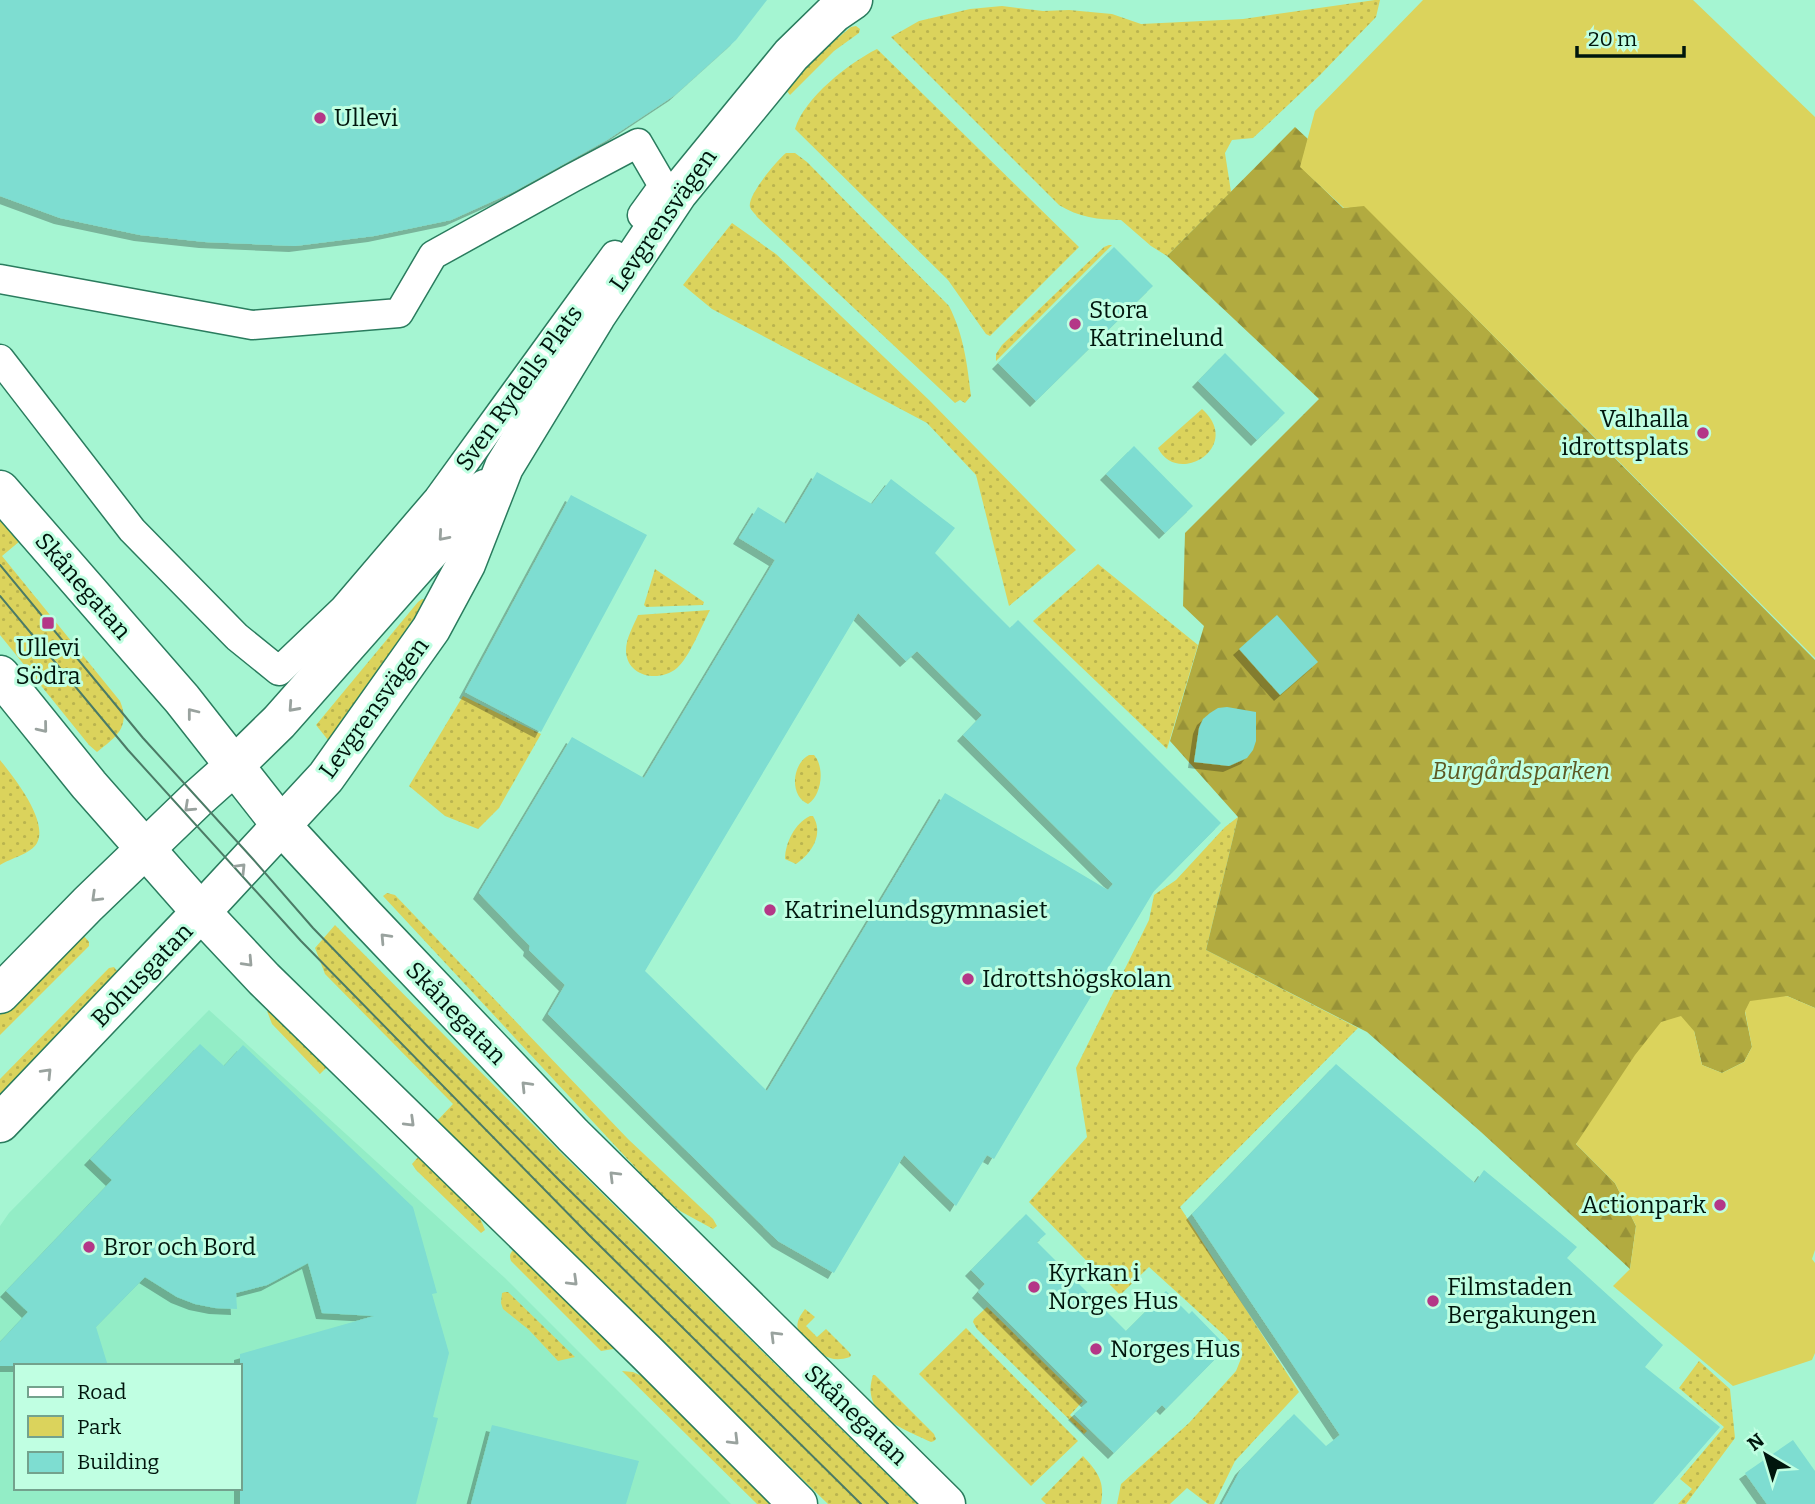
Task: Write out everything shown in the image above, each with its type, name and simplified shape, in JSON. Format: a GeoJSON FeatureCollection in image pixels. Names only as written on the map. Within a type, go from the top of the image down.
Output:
{"type":"FeatureCollection","features":[{"type":"Feature","properties":{"kind":"main road","name":"Levgrensvägen"},"geometry":{"type":"LineString","coordinates":[[282,825],[326,777],[431,629],[466,564],[504,467],[596,316],[678,193],[791,55],[834,13],[853,0]]}},
{"type":"Feature","properties":{"kind":"main road","name":"Levgrensvägen"},"geometry":{"type":"LineString","coordinates":[[234,766],[308,690],[504,467]]}},
{"type":"Feature","properties":{"kind":"main road","name":"Skånegatan"},"geometry":{"type":"LineString","coordinates":[[0,490],[181,699],[282,825],[382,934],[573,1135],[946,1504]]}},
{"type":"Feature","properties":{"kind":"main road"},"geometry":{"type":"LineString","coordinates":[[0,675],[89,785],[264,979],[798,1504]]}},
{"type":"Feature","properties":{"kind":"main road"},"geometry":{"type":"LineString","coordinates":[[0,994],[88,904],[234,766]]}},
{"type":"Feature","properties":{"kind":"main road","name":"Bohusgatan"},"geometry":{"type":"LineString","coordinates":[[0,1123],[282,825]]}},
{"type":"Feature","properties":{"kind":"street","name":"Sven Rydells Plats"},"geometry":{"type":"LineString","coordinates":[[0,279],[252,325],[399,313],[433,254],[638,143],[663,186],[438,499],[344,610],[279,671],[237,638],[132,530],[0,359]]}},
{"type":"Feature","properties":{"kind":"shaded area"},"geometry":{"type":"Polygon","coordinates":[[[209,1010],[505,1278],[731,1504],[0,1504],[0,1226],[9,1213],[209,1010]]]}},
{"type":"Feature","properties":{"kind":"green space"},"geometry":{"type":"Polygon","coordinates":[[[1380,0],[1376,17],[1320,75],[1253,138],[1232,140],[1225,153],[1231,192],[1167,256],[1121,220],[1089,217],[1059,205],[891,37],[919,21],[970,9],[1002,6],[1112,14],[1141,24],[1243,19],[1380,0]]]}},
{"type":"Feature","properties":{"kind":"green space","name":"Valhalla idrottsplats"},"geometry":{"type":"Polygon","coordinates":[[[1423,0],[1693,0],[1815,117],[1815,658],[1364,206],[1344,208],[1300,167],[1315,111],[1423,0]]]}},
{"type":"Feature","properties":{"kind":"green space"},"geometry":{"type":"Polygon","coordinates":[[[851,27],[860,29],[859,33],[834,51],[790,95],[786,90],[787,86],[815,57],[851,27]]]}},
{"type":"Feature","properties":{"kind":"green space"},"geometry":{"type":"Polygon","coordinates":[[[877,49],[1079,247],[990,336],[948,280],[795,129],[808,105],[829,83],[877,49]]]}},
{"type":"Feature","properties":{"kind":"green space","name":"Burgårdsparken"},"geometry":{"type":"Polygon","coordinates":[[[1295,127],[1308,139],[1301,167],[1343,208],[1364,205],[1815,660],[1815,1008],[1787,996],[1745,1012],[1752,1047],[1744,1062],[1722,1073],[1702,1065],[1694,1031],[1576,1144],[1615,1183],[1636,1226],[1630,1269],[1367,1032],[1206,950],[1238,817],[1170,741],[1204,626],[1183,606],[1185,533],[1319,399],[1167,256],[1295,127]]]}},
{"type":"Feature","properties":{"kind":"green space"},"geometry":{"type":"Polygon","coordinates":[[[786,153],[795,153],[807,162],[949,306],[958,328],[966,361],[971,396],[965,403],[960,400],[955,403],[751,210],[753,195],[786,153]]]}},
{"type":"Feature","properties":{"kind":"green space"},"geometry":{"type":"Polygon","coordinates":[[[732,223],[776,254],[929,400],[1076,550],[1009,606],[976,475],[927,423],[712,309],[683,285],[732,223]]]}},
{"type":"Feature","properties":{"kind":"green space"},"geometry":{"type":"Polygon","coordinates":[[[1112,245],[996,361],[996,354],[1002,345],[1112,245]]]}},
{"type":"Feature","properties":{"kind":"green space"},"geometry":{"type":"Polygon","coordinates":[[[1202,409],[1213,423],[1216,437],[1212,448],[1191,463],[1179,464],[1167,459],[1158,448],[1202,409]]]}},
{"type":"Feature","properties":{"kind":"green space"},"geometry":{"type":"Polygon","coordinates":[[[0,517],[20,541],[2,556],[120,701],[123,725],[116,736],[97,752],[0,635],[0,517]]]}},
{"type":"Feature","properties":{"kind":"green space"},"geometry":{"type":"Polygon","coordinates":[[[1098,564],[1198,645],[1167,749],[1033,621],[1098,564]]]}},
{"type":"Feature","properties":{"kind":"green space"},"geometry":{"type":"Polygon","coordinates":[[[655,569],[704,602],[703,605],[646,607],[644,605],[655,569]]]}},
{"type":"Feature","properties":{"kind":"green space"},"geometry":{"type":"Polygon","coordinates":[[[422,599],[428,600],[328,740],[316,725],[422,599]]]}},
{"type":"Feature","properties":{"kind":"green space"},"geometry":{"type":"Polygon","coordinates":[[[710,610],[691,649],[677,668],[670,673],[653,676],[638,672],[632,667],[626,646],[638,615],[710,610]]]}},
{"type":"Feature","properties":{"kind":"green space"},"geometry":{"type":"Polygon","coordinates":[[[463,696],[541,734],[499,808],[478,829],[445,816],[409,786],[463,696]]]}},
{"type":"Feature","properties":{"kind":"green space"},"geometry":{"type":"Polygon","coordinates":[[[809,755],[814,755],[821,773],[819,788],[808,804],[798,794],[795,780],[799,765],[809,755]]]}},
{"type":"Feature","properties":{"kind":"green space"},"geometry":{"type":"Polygon","coordinates":[[[0,760],[28,799],[38,823],[39,834],[34,847],[0,865],[0,760]]]}},
{"type":"Feature","properties":{"kind":"green space"},"geometry":{"type":"Polygon","coordinates":[[[813,816],[816,823],[815,843],[796,864],[785,859],[787,847],[795,828],[813,816]]]}},
{"type":"Feature","properties":{"kind":"green space"},"geometry":{"type":"Polygon","coordinates":[[[1238,817],[1206,950],[1358,1028],[1180,1207],[1299,1392],[1235,1461],[1214,1504],[1208,1504],[1187,1488],[1170,1504],[1117,1504],[1121,1484],[1189,1423],[1236,1371],[1242,1356],[1225,1336],[1149,1267],[1120,1295],[1029,1202],[1087,1137],[1076,1068],[1149,920],[1154,895],[1176,880],[1225,827],[1238,817]]]}},
{"type":"Feature","properties":{"kind":"green space"},"geometry":{"type":"Polygon","coordinates":[[[387,893],[395,895],[628,1139],[713,1219],[717,1226],[713,1229],[680,1211],[661,1195],[383,896],[387,893]]]}},
{"type":"Feature","properties":{"kind":"green space"},"geometry":{"type":"Polygon","coordinates":[[[335,925],[564,1156],[917,1504],[828,1504],[436,1122],[453,1104],[325,974],[315,948],[335,925]]]}},
{"type":"Feature","properties":{"kind":"green space"},"geometry":{"type":"Polygon","coordinates":[[[83,935],[89,946],[0,1035],[0,1015],[83,935]]]}},
{"type":"Feature","properties":{"kind":"green space"},"geometry":{"type":"Polygon","coordinates":[[[114,967],[120,975],[0,1098],[0,1079],[109,968],[114,967]]]}},
{"type":"Feature","properties":{"kind":"green space","name":"Actionpark"},"geometry":{"type":"Polygon","coordinates":[[[1787,996],[1815,1008],[1815,1250],[1812,1259],[1815,1263],[1815,1353],[1812,1360],[1733,1386],[1613,1286],[1630,1269],[1636,1226],[1615,1183],[1576,1144],[1635,1055],[1661,1022],[1681,1016],[1694,1031],[1702,1065],[1722,1073],[1744,1062],[1752,1047],[1745,1011],[1750,1001],[1787,996]]]}},
{"type":"Feature","properties":{"kind":"green space"},"geometry":{"type":"Polygon","coordinates":[[[269,1009],[328,1066],[320,1074],[272,1024],[267,1011],[269,1009]]]}},
{"type":"Feature","properties":{"kind":"green space"},"geometry":{"type":"Polygon","coordinates":[[[419,1156],[466,1198],[485,1230],[481,1233],[416,1170],[412,1164],[419,1156]]]}},
{"type":"Feature","properties":{"kind":"green space"},"geometry":{"type":"Polygon","coordinates":[[[514,1249],[616,1346],[601,1351],[511,1261],[510,1255],[514,1249]]]}},
{"type":"Feature","properties":{"kind":"green space"},"geometry":{"type":"Polygon","coordinates":[[[508,1292],[575,1357],[558,1361],[529,1330],[503,1309],[502,1293],[508,1292]]]}},
{"type":"Feature","properties":{"kind":"green space"},"geometry":{"type":"Polygon","coordinates":[[[987,1307],[1083,1401],[1070,1415],[1087,1431],[1084,1434],[977,1329],[974,1319],[987,1307]]]}},
{"type":"Feature","properties":{"kind":"green space"},"geometry":{"type":"Polygon","coordinates":[[[805,1309],[815,1317],[806,1326],[817,1337],[826,1329],[849,1352],[850,1357],[828,1357],[802,1338],[798,1324],[805,1309]]]}},
{"type":"Feature","properties":{"kind":"green space"},"geometry":{"type":"Polygon","coordinates":[[[966,1328],[1078,1441],[1031,1486],[919,1374],[966,1328]]]}},
{"type":"Feature","properties":{"kind":"green space"},"geometry":{"type":"Polygon","coordinates":[[[1699,1361],[1730,1389],[1735,1438],[1686,1504],[1678,1504],[1692,1489],[1680,1479],[1724,1427],[1679,1388],[1699,1361]]]}},
{"type":"Feature","properties":{"kind":"green space"},"geometry":{"type":"Polygon","coordinates":[[[622,1371],[644,1377],[775,1504],[757,1504],[622,1371]]]}},
{"type":"Feature","properties":{"kind":"green space"},"geometry":{"type":"Polygon","coordinates":[[[873,1375],[934,1434],[934,1441],[896,1425],[878,1410],[872,1400],[873,1375]]]}},
{"type":"Feature","properties":{"kind":"green space"},"geometry":{"type":"Polygon","coordinates":[[[1083,1456],[1099,1478],[1102,1489],[1101,1504],[1046,1504],[1041,1499],[1083,1456]]]}},
{"type":"Feature","properties":{"kind":"building","name":"Ullevi"},"geometry":{"type":"Polygon","coordinates":[[[0,0],[767,0],[736,40],[675,95],[607,140],[513,192],[451,220],[374,236],[295,246],[205,242],[140,235],[60,218],[0,196],[0,0]]]}},
{"type":"Feature","properties":{"kind":"building","name":"Stora Katrinelund"},"geometry":{"type":"Polygon","coordinates":[[[1114,247],[1153,286],[1036,401],[998,363],[1114,247]]]}},
{"type":"Feature","properties":{"kind":"building"},"geometry":{"type":"Polygon","coordinates":[[[1225,353],[1285,413],[1257,440],[1198,381],[1225,353]]]}},
{"type":"Feature","properties":{"kind":"building"},"geometry":{"type":"Polygon","coordinates":[[[1134,446],[1193,506],[1165,533],[1106,474],[1134,446]]]}},
{"type":"Feature","properties":{"kind":"building"},"geometry":{"type":"Polygon","coordinates":[[[817,472],[872,504],[891,479],[955,528],[935,553],[1010,628],[1018,620],[1221,823],[1154,891],[994,1159],[987,1155],[956,1206],[904,1155],[834,1273],[778,1241],[548,1014],[565,985],[529,950],[530,946],[479,893],[572,737],[644,778],[775,560],[739,538],[758,507],[786,524],[817,472]],[[858,613],[645,971],[767,1091],[945,793],[1108,890],[1113,884],[963,735],[982,715],[917,651],[906,661],[858,613]]]}},
{"type":"Feature","properties":{"kind":"building"},"geometry":{"type":"Polygon","coordinates":[[[571,495],[647,535],[541,732],[465,692],[571,495]]]}},
{"type":"Feature","properties":{"kind":"building"},"geometry":{"type":"Polygon","coordinates":[[[1277,615],[1318,662],[1280,695],[1239,649],[1277,615]]]}},
{"type":"Feature","properties":{"kind":"building"},"geometry":{"type":"Polygon","coordinates":[[[1218,708],[1256,712],[1256,741],[1253,750],[1247,758],[1229,766],[1194,762],[1203,719],[1218,708]]]}},
{"type":"Feature","properties":{"kind":"building"},"geometry":{"type":"Polygon","coordinates":[[[200,1044],[224,1066],[243,1045],[413,1207],[437,1293],[432,1294],[449,1353],[433,1417],[438,1418],[416,1504],[240,1504],[240,1354],[374,1316],[322,1313],[308,1263],[267,1285],[236,1293],[237,1309],[195,1304],[177,1297],[145,1277],[96,1327],[107,1364],[0,1366],[0,1342],[28,1312],[6,1291],[112,1180],[90,1159],[200,1044]]]}},
{"type":"Feature","properties":{"kind":"building","name":"Filmstaden Bergakungen"},"geometry":{"type":"Polygon","coordinates":[[[1336,1064],[1475,1183],[1484,1170],[1577,1247],[1567,1258],[1663,1345],[1645,1367],[1720,1427],[1653,1504],[1222,1504],[1241,1469],[1294,1414],[1326,1446],[1340,1435],[1192,1214],[1336,1064]]]}},
{"type":"Feature","properties":{"kind":"building","name":"Norges Hus"},"geometry":{"type":"Polygon","coordinates":[[[1026,1214],[1046,1234],[1037,1242],[1126,1331],[1166,1291],[1189,1314],[1192,1311],[1227,1347],[1166,1409],[1162,1405],[1114,1453],[1074,1414],[1088,1402],[978,1292],[985,1284],[971,1270],[1026,1214]]]}},
{"type":"Feature","properties":{"kind":"building"},"geometry":{"type":"Polygon","coordinates":[[[492,1425],[639,1461],[626,1504],[471,1504],[492,1425]]]}},
{"type":"Feature","properties":{"kind":"building"},"geometry":{"type":"Polygon","coordinates":[[[1793,1440],[1815,1471],[1815,1504],[1767,1504],[1745,1473],[1793,1440]]]}},
{"type":"Feature","properties":{"kind":"tram line"},"geometry":{"type":"LineString","coordinates":[[0,565],[143,738],[313,928],[559,1180],[888,1504]]}},
{"type":"Feature","properties":{"kind":"tram line"},"geometry":{"type":"LineString","coordinates":[[0,596],[128,750],[301,941],[589,1235],[861,1504]]}},
{"type":"Feature","properties":{"kind":"place","name":"Ullevi"},"geometry":{"type":"Point","coordinates":[320,118]}},
{"type":"Feature","properties":{"kind":"place","name":"Stora Katrinelund"},"geometry":{"type":"Point","coordinates":[1075,324]}},
{"type":"Feature","properties":{"kind":"place","name":"Valhalla idrottsplats"},"geometry":{"type":"Point","coordinates":[1703,433]}},
{"type":"Feature","properties":{"kind":"place","name":"Ullevi Södra"},"geometry":{"type":"Point","coordinates":[48,623]}},
{"type":"Feature","properties":{"kind":"place","name":"Katrinelundsgymnasiet"},"geometry":{"type":"Point","coordinates":[770,910]}},
{"type":"Feature","properties":{"kind":"place","name":"Idrottshögskolan"},"geometry":{"type":"Point","coordinates":[968,979]}},
{"type":"Feature","properties":{"kind":"place","name":"Actionpark"},"geometry":{"type":"Point","coordinates":[1720,1205]}},
{"type":"Feature","properties":{"kind":"place","name":"Bror och Bord"},"geometry":{"type":"Point","coordinates":[89,1247]}},
{"type":"Feature","properties":{"kind":"place","name":"Kyrkan i Norges Hus"},"geometry":{"type":"Point","coordinates":[1034,1287]}},
{"type":"Feature","properties":{"kind":"place","name":"Filmstaden Bergakungen"},"geometry":{"type":"Point","coordinates":[1433,1301]}},
{"type":"Feature","properties":{"kind":"place","name":"Norges Hus"},"geometry":{"type":"Point","coordinates":[1096,1349]}}]}
